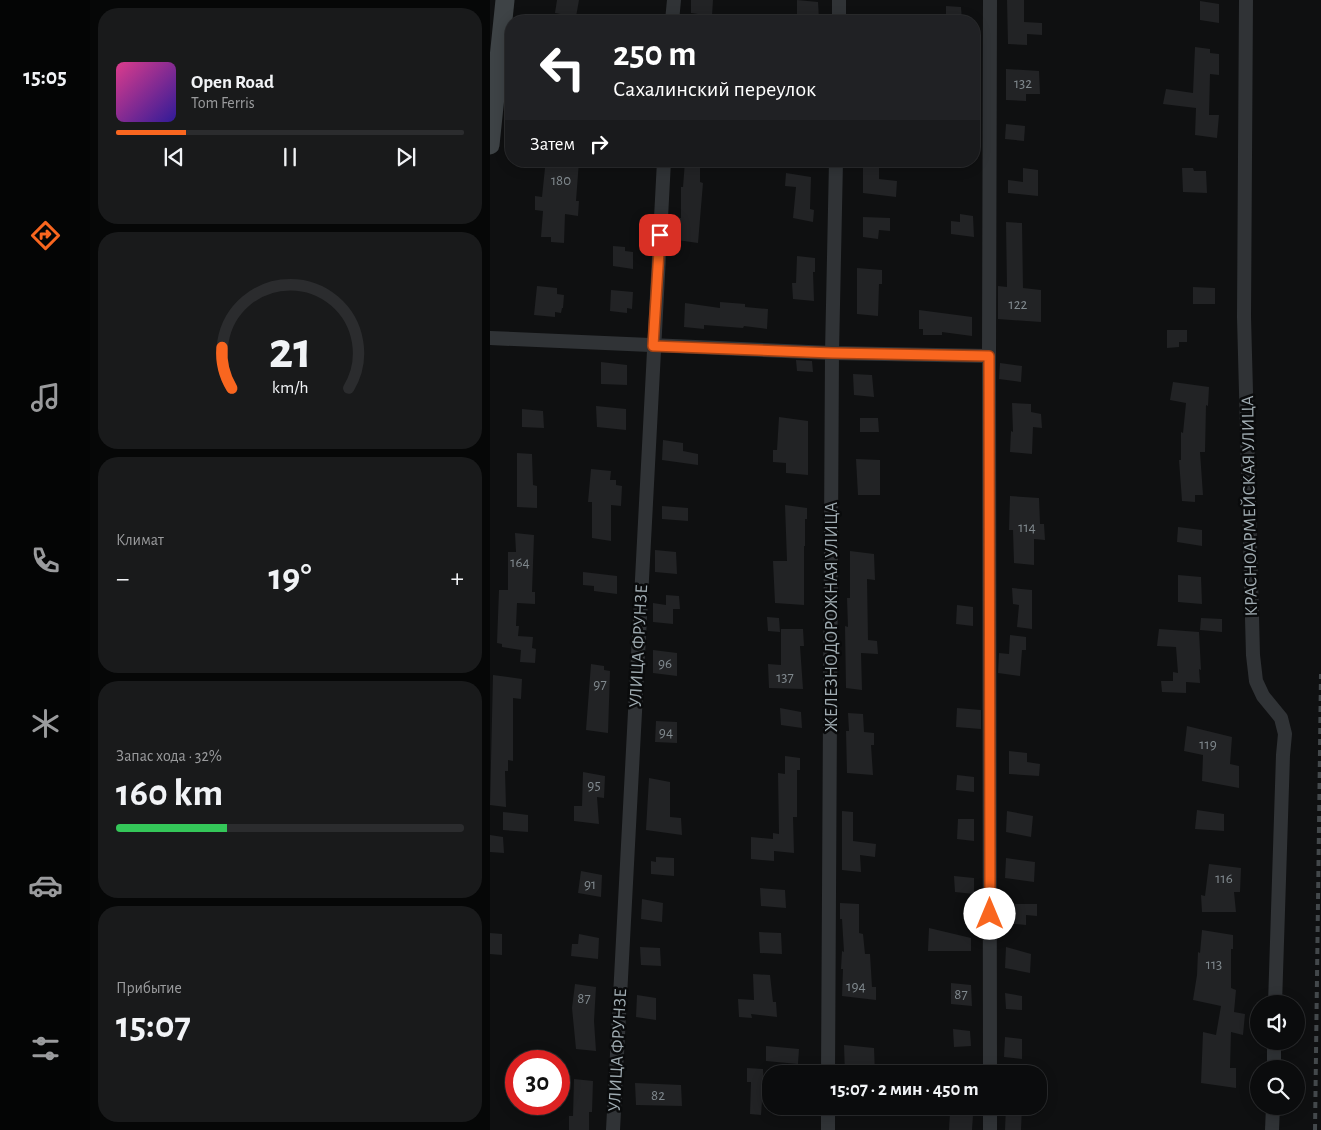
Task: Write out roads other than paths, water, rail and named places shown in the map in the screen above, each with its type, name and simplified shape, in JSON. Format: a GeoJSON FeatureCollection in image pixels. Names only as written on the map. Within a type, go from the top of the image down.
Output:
{"type":"FeatureCollection","features":[{"type":"Feature","properties":{"kind":"main road"},"geometry":{"type":"LineString","coordinates":[[490,145],[495,56],[505,0]]}},
{"type":"Feature","properties":{"kind":"street"},"geometry":{"type":"LineString","coordinates":[[673,15],[674,0]]}},
{"type":"Feature","properties":{"kind":"street"},"geometry":{"type":"LineString","coordinates":[[839,0],[839,15]]}},
{"type":"Feature","properties":{"kind":"street"},"geometry":{"type":"LineString","coordinates":[[990,0],[990,1065]]}},
{"type":"Feature","properties":{"kind":"street","name":"КРАСНОАРМЕЙСКАЯ УЛИЦА"},"geometry":{"type":"LineString","coordinates":[[1246,0],[1244,317],[1253,655],[1256,681],[1263,696],[1281,718],[1285,734],[1282,765],[1276,995]]}},
{"type":"Feature","properties":{"kind":"street","name":"УЛИЦА ФРУНЗЕ"},"geometry":{"type":"LineString","coordinates":[[613,1130],[664,167]]}},
{"type":"Feature","properties":{"kind":"street","name":"ЖЕЛЕЗНОДОРОЖНАЯ УЛИЦА"},"geometry":{"type":"LineString","coordinates":[[828,1065],[832,353],[836,167]]}},
{"type":"Feature","properties":{"kind":"street"},"geometry":{"type":"LineString","coordinates":[[490,338],[832,353],[989,356]]}},
{"type":"Feature","properties":{"kind":"street"},"geometry":{"type":"LineString","coordinates":[[828,1115],[828,1130]]}},
{"type":"Feature","properties":{"kind":"street"},"geometry":{"type":"LineString","coordinates":[[990,1115],[990,1130]]}},
{"type":"Feature","properties":{"kind":"street"},"geometry":{"type":"LineString","coordinates":[[1272,1115],[1272,1130]]}},
{"type":"Feature","properties":{"kind":"railway"},"geometry":{"type":"LineString","coordinates":[[1315,1130],[1321,674]]}}]}
